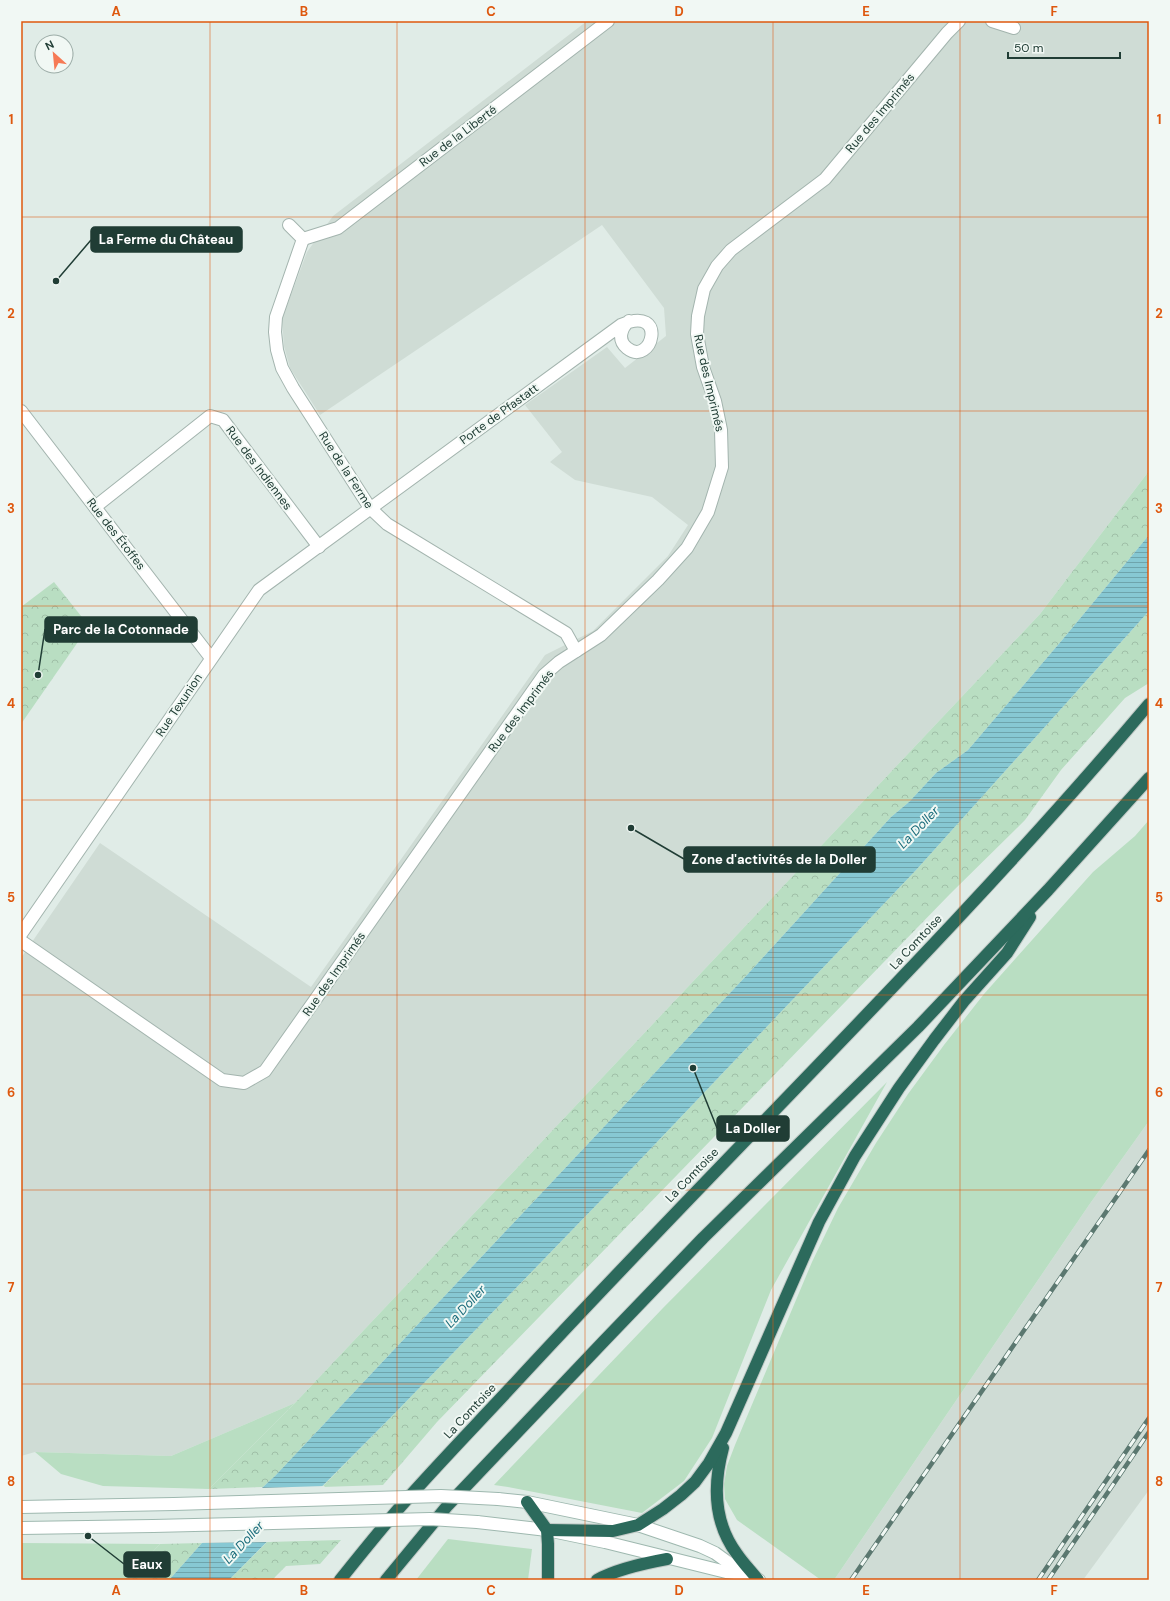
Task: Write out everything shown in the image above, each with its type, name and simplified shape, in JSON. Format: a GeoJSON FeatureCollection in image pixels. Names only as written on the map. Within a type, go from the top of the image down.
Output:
{"type":"FeatureCollection","features":[{"type":"Feature","properties":{"kind":"highway","name":"La Comtoise"},"geometry":{"type":"LineString","coordinates":[[340,1580],[402,1505],[557,1337],[890,990],[989,884],[1114,746],[1149,704]]}},
{"type":"Feature","properties":{"kind":"highway"},"geometry":{"type":"LineString","coordinates":[[386,1580],[448,1505],[692,1249],[918,1027],[1048,890],[1149,778]]}},
{"type":"Feature","properties":{"kind":"highway"},"geometry":{"type":"LineString","coordinates":[[547,1530],[613,1531],[638,1525],[681,1495],[695,1482],[709,1463],[726,1433],[816,1229],[855,1156],[899,1088],[925,1052],[964,1001],[1007,953],[1048,890]]}},
{"type":"Feature","properties":{"kind":"highway"},"geometry":{"type":"LineString","coordinates":[[726,1433],[719,1462],[716,1486],[719,1516],[723,1529],[736,1553],[758,1580]]}},
{"type":"Feature","properties":{"kind":"highway"},"geometry":{"type":"LineString","coordinates":[[528,1502],[547,1530],[548,1580]]}},
{"type":"Feature","properties":{"kind":"highway"},"geometry":{"type":"LineString","coordinates":[[597,1580],[606,1575],[651,1561],[667,1559]]}},
{"type":"Feature","properties":{"kind":"street","name":"Rue de la Liberté"},"geometry":{"type":"LineString","coordinates":[[303,239],[338,228],[608,21]]}},
{"type":"Feature","properties":{"kind":"street","name":"Rue des Imprimés"},"geometry":{"type":"LineString","coordinates":[[21,941],[222,1080],[244,1083],[265,1071],[544,676],[559,662],[601,635],[658,580],[687,548],[708,512],[722,467],[721,430],[715,401],[703,367],[697,334],[698,316],[704,289],[717,266],[731,250],[825,179],[947,33],[959,21]]}},
{"type":"Feature","properties":{"kind":"street"},"geometry":{"type":"LineString","coordinates":[[992,21],[1014,28]]}},
{"type":"Feature","properties":{"kind":"street"},"geometry":{"type":"LineString","coordinates":[[289,225],[303,239]]}},
{"type":"Feature","properties":{"kind":"street","name":"Rue de la Ferme"},"geometry":{"type":"LineString","coordinates":[[303,239],[276,317],[276,350],[282,368],[293,388],[370,508],[387,524],[566,633],[576,651]]}},
{"type":"Feature","properties":{"kind":"street","name":"Porte de Pfastatt"},"geometry":{"type":"LineString","coordinates":[[370,508],[621,325],[629,321]]}},
{"type":"Feature","properties":{"kind":"street","name":"Rue des Étoffes"},"geometry":{"type":"LineString","coordinates":[[21,411],[211,658]]}},
{"type":"Feature","properties":{"kind":"street","name":"Rue des Indiennes"},"geometry":{"type":"LineString","coordinates":[[95,507],[210,416],[223,420],[319,547]]}},
{"type":"Feature","properties":{"kind":"street","name":"Rue Texunion"},"geometry":{"type":"LineString","coordinates":[[21,934],[259,590],[370,508]]}},
{"type":"Feature","properties":{"kind":"street"},"geometry":{"type":"LineString","coordinates":[[21,1507],[441,1496],[498,1498],[528,1502],[638,1525],[705,1548],[715,1553],[744,1574],[758,1580]]}},
{"type":"Feature","properties":{"kind":"street"},"geometry":{"type":"LineString","coordinates":[[21,1528],[430,1519],[478,1522],[547,1530],[605,1542],[667,1559],[726,1572],[744,1574]]}},
{"type":"Feature","properties":{"kind":"shaded area"},"geometry":{"type":"Polygon","coordinates":[[[587,21],[1149,21],[1149,471],[1040,614],[295,1403],[171,1456],[35,1452],[21,1456],[21,958],[100,843],[311,987],[545,655],[593,631],[668,556],[688,525],[652,497],[575,480],[550,462],[562,452],[525,405],[607,347],[625,368],[666,336],[664,308],[602,225],[320,415],[290,368],[284,346],[282,319],[307,252],[333,216],[587,21]]]}},
{"type":"Feature","properties":{"kind":"shaded area"},"geometry":{"type":"Polygon","coordinates":[[[1149,1121],[1149,1490],[1083,1580],[834,1580],[1089,1205],[1149,1121]]]}},
{"type":"Feature","properties":{"kind":"green space"},"geometry":{"type":"Polygon","coordinates":[[[1149,471],[1149,535],[968,750],[936,773],[909,802],[891,817],[747,975],[275,1476],[263,1487],[209,1489],[295,1403],[1040,614],[1149,471]]]}},
{"type":"Feature","properties":{"kind":"green space"},"geometry":{"type":"Polygon","coordinates":[[[54,582],[89,626],[21,724],[21,607],[54,582]]]}},
{"type":"Feature","properties":{"kind":"green space"},"geometry":{"type":"Polygon","coordinates":[[[1149,611],[1149,683],[1125,698],[1061,770],[1025,820],[950,894],[437,1422],[383,1485],[322,1487],[638,1162],[917,869],[1149,611]]]}},
{"type":"Feature","properties":{"kind":"green space"},"geometry":{"type":"Polygon","coordinates":[[[1149,820],[1149,1121],[1089,1205],[834,1580],[821,1580],[737,1520],[725,1499],[724,1484],[727,1466],[735,1445],[812,1262],[838,1208],[876,1143],[908,1094],[944,1045],[984,994],[1093,872],[1135,836],[1149,820]]]}},
{"type":"Feature","properties":{"kind":"green space"},"geometry":{"type":"Polygon","coordinates":[[[887,1082],[771,1290],[712,1438],[684,1481],[642,1513],[494,1485],[663,1308],[887,1082]]]}},
{"type":"Feature","properties":{"kind":"green space"},"geometry":{"type":"Polygon","coordinates":[[[295,1403],[209,1489],[103,1486],[61,1474],[35,1452],[171,1456],[295,1403]]]}},
{"type":"Feature","properties":{"kind":"green space"},"geometry":{"type":"Polygon","coordinates":[[[448,1539],[532,1549],[528,1580],[416,1580],[448,1539]]]}},
{"type":"Feature","properties":{"kind":"green space"},"geometry":{"type":"Polygon","coordinates":[[[341,1540],[320,1564],[286,1566],[272,1580],[229,1580],[267,1542],[341,1540]]]}},
{"type":"Feature","properties":{"kind":"green space"},"geometry":{"type":"Polygon","coordinates":[[[21,1543],[160,1544],[126,1580],[21,1580],[21,1543]]]}},
{"type":"Feature","properties":{"kind":"green space"},"geometry":{"type":"Polygon","coordinates":[[[202,1543],[169,1580],[126,1580],[160,1544],[202,1543]]]}},
{"type":"Feature","properties":{"kind":"water","name":"La Doller"},"geometry":{"type":"Polygon","coordinates":[[[1149,535],[1149,611],[917,869],[638,1162],[396,1412],[229,1580],[169,1580],[202,1543],[275,1476],[747,975],[891,817],[909,802],[936,773],[968,750],[1149,535]]]}},
{"type":"Feature","properties":{"kind":"pier"},"geometry":{"type":"Polygon","coordinates":[[[325,1486],[270,1542],[199,1543],[259,1488],[325,1486]]]}},
{"type":"Feature","properties":{"kind":"railway"},"geometry":{"type":"LineString","coordinates":[[851,1580],[1149,1150]]}},
{"type":"Feature","properties":{"kind":"railway"},"geometry":{"type":"LineString","coordinates":[[1038,1580],[1149,1418]]}},
{"type":"Feature","properties":{"kind":"railway"},"geometry":{"type":"LineString","coordinates":[[1048,1580],[1149,1432]]}},
{"type":"Feature","properties":{"kind":"place","name":"La Ferme du Château"},"geometry":{"type":"Point","coordinates":[56,281]}},
{"type":"Feature","properties":{"kind":"place","name":"Parc de la Cotonnade"},"geometry":{"type":"Point","coordinates":[38,675]}},
{"type":"Feature","properties":{"kind":"place","name":"Zone d'activités de la Doller"},"geometry":{"type":"Point","coordinates":[631,828]}},
{"type":"Feature","properties":{"kind":"place","name":"La Doller"},"geometry":{"type":"Point","coordinates":[693,1068]}},
{"type":"Feature","properties":{"kind":"place","name":"Eaux"},"geometry":{"type":"Point","coordinates":[88,1536]}}]}
